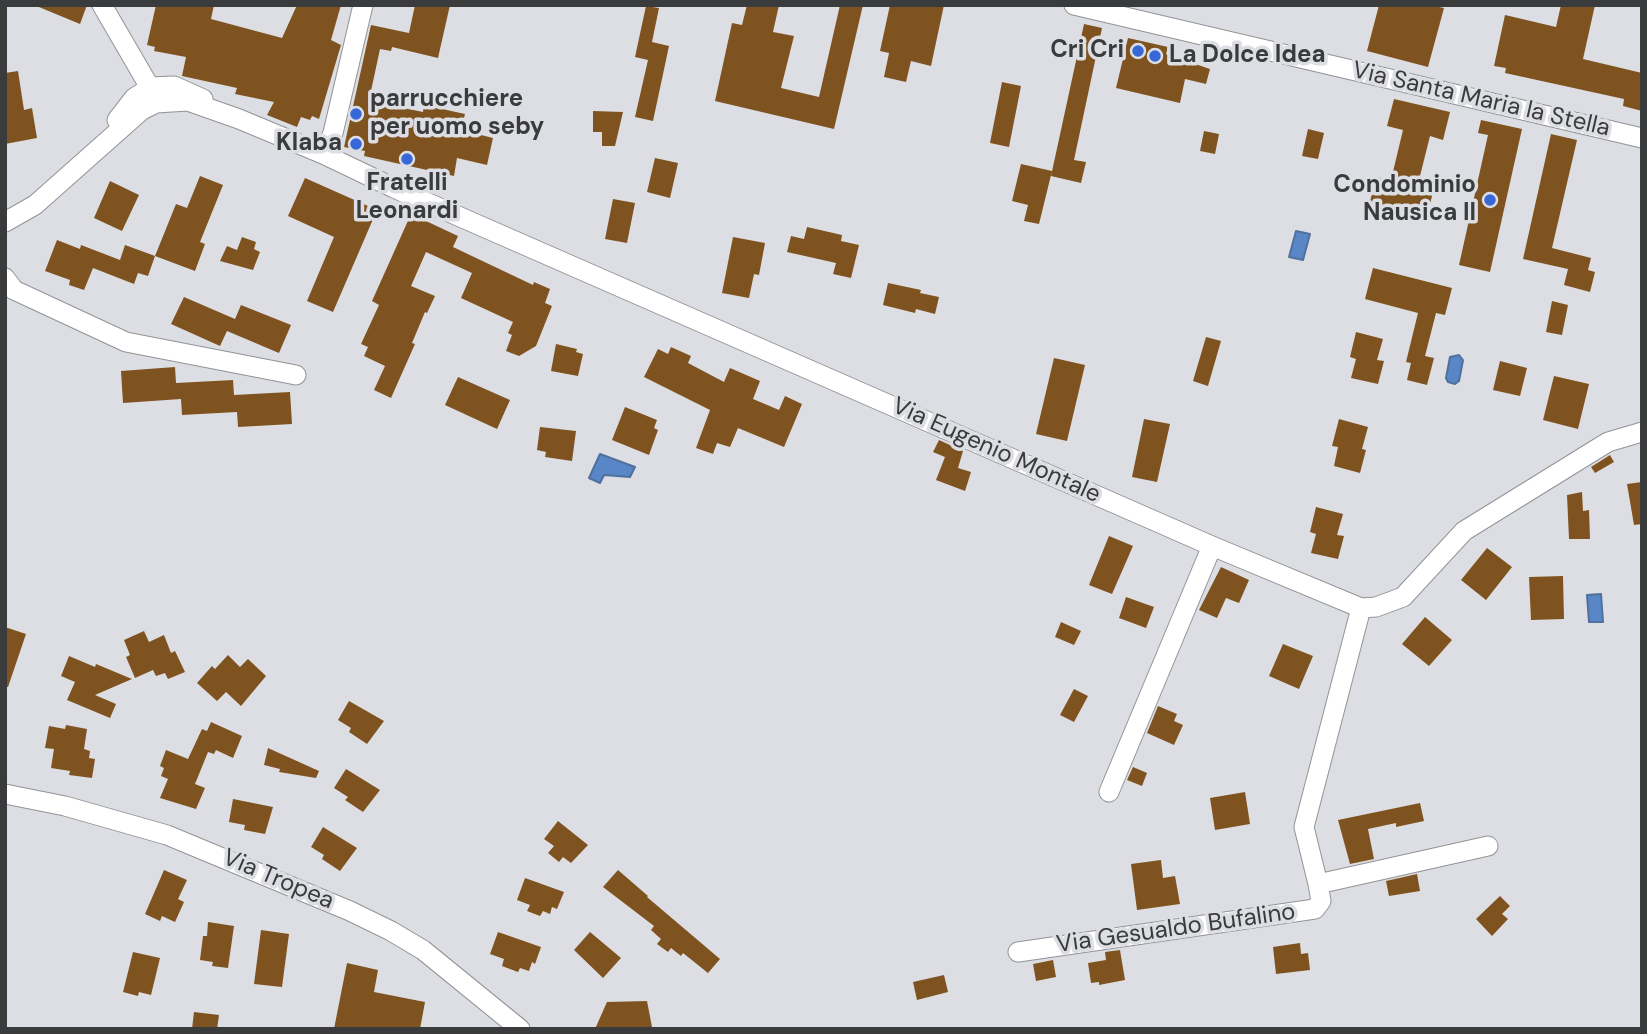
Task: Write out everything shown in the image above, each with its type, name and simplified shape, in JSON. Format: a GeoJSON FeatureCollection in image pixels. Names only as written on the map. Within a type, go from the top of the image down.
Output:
{"type":"FeatureCollection","features":[{"type":"Feature","properties":{"kind":"street"},"geometry":{"type":"LineString","coordinates":[[5,222],[35,205],[84,162],[134,98],[153,95],[103,5]]}},
{"type":"Feature","properties":{"kind":"street"},"geometry":{"type":"LineString","coordinates":[[323,154],[333,133],[363,5]]}},
{"type":"Feature","properties":{"kind":"street","name":"Via Santa Maria la Stella"},"geometry":{"type":"LineString","coordinates":[[1074,5],[1642,138]]}},
{"type":"Feature","properties":{"kind":"street","name":"Via Eugenio Montale"},"geometry":{"type":"LineString","coordinates":[[153,95],[174,86],[188,91],[239,119],[323,154],[394,188],[1212,546],[1361,608]]}},
{"type":"Feature","properties":{"kind":"street"},"geometry":{"type":"LineString","coordinates":[[5,278],[14,290],[126,342],[296,375]]}},
{"type":"Feature","properties":{"kind":"street"},"geometry":{"type":"LineString","coordinates":[[1361,608],[1376,607],[1403,597],[1464,531],[1608,442],[1642,432]]}},
{"type":"Feature","properties":{"kind":"street"},"geometry":{"type":"LineString","coordinates":[[1109,792],[1212,546]]}},
{"type":"Feature","properties":{"kind":"street","name":"Via Gesualdo Bufalino"},"geometry":{"type":"LineString","coordinates":[[1018,952],[1315,909],[1321,901],[1304,827],[1361,608]]}},
{"type":"Feature","properties":{"kind":"street","name":"Via Tropea"},"geometry":{"type":"LineString","coordinates":[[5,794],[65,806],[167,835],[350,911],[423,950],[520,1029]]}},
{"type":"Feature","properties":{"kind":"street"},"geometry":{"type":"LineString","coordinates":[[1318,884],[1488,846]]}},
{"type":"Feature","properties":{"kind":"water"},"geometry":{"type":"Polygon","coordinates":[[[1296,231],[1310,234],[1303,260],[1289,257],[1296,231]]]}},
{"type":"Feature","properties":{"kind":"water"},"geometry":{"type":"Polygon","coordinates":[[[1459,355],[1463,360],[1459,381],[1455,384],[1448,382],[1446,378],[1450,357],[1459,355]]]}},
{"type":"Feature","properties":{"kind":"water"},"geometry":{"type":"Polygon","coordinates":[[[600,454],[635,467],[630,477],[604,475],[600,483],[589,478],[600,454]]]}},
{"type":"Feature","properties":{"kind":"water"},"geometry":{"type":"Polygon","coordinates":[[[1601,594],[1603,622],[1589,622],[1587,595],[1601,594]]]}},
{"type":"Feature","properties":{"kind":"building"},"geometry":{"type":"Polygon","coordinates":[[[34,5],[87,5],[80,24],[34,5]]]}},
{"type":"Feature","properties":{"kind":"building"},"geometry":{"type":"Polygon","coordinates":[[[156,5],[214,5],[211,19],[282,38],[297,5],[341,5],[331,40],[341,45],[319,119],[312,116],[310,120],[301,117],[297,127],[267,115],[274,102],[235,94],[237,88],[182,76],[186,57],[154,51],[155,47],[147,45],[156,5]]]}},
{"type":"Feature","properties":{"kind":"building"},"geometry":{"type":"Polygon","coordinates":[[[415,5],[450,5],[438,58],[392,47],[391,51],[380,49],[371,91],[382,94],[380,103],[423,112],[424,105],[465,114],[461,130],[493,138],[487,165],[457,158],[454,176],[364,156],[365,151],[344,147],[371,25],[409,33],[415,5]]]}},
{"type":"Feature","properties":{"kind":"building"},"geometry":{"type":"Polygon","coordinates":[[[747,5],[779,5],[773,32],[794,36],[781,88],[819,97],[840,5],[863,5],[834,129],[715,101],[732,23],[742,25],[747,5]]]}},
{"type":"Feature","properties":{"kind":"building"},"geometry":{"type":"Polygon","coordinates":[[[890,5],[944,5],[931,66],[911,61],[906,82],[884,77],[889,53],[880,51],[890,5]]]}},
{"type":"Feature","properties":{"kind":"building"},"geometry":{"type":"Polygon","coordinates":[[[1379,5],[1430,5],[1444,8],[1428,67],[1367,51],[1379,5]]]}},
{"type":"Feature","properties":{"kind":"building"},"geometry":{"type":"Polygon","coordinates":[[[1561,5],[1595,5],[1583,59],[1642,73],[1642,111],[1623,106],[1624,99],[1505,73],[1506,68],[1494,66],[1505,15],[1556,27],[1561,5]]]}},
{"type":"Feature","properties":{"kind":"building"},"geometry":{"type":"Polygon","coordinates":[[[646,6],[659,8],[652,42],[669,46],[653,121],[635,117],[648,60],[635,57],[646,6]]]}},
{"type":"Feature","properties":{"kind":"building"},"geometry":{"type":"Polygon","coordinates":[[[1084,24],[1102,28],[1074,160],[1086,162],[1081,183],[1051,176],[1084,24]]]}},
{"type":"Feature","properties":{"kind":"building"},"geometry":{"type":"Polygon","coordinates":[[[1128,38],[1168,47],[1166,54],[1210,69],[1206,84],[1185,79],[1180,103],[1116,88],[1128,38]]]}},
{"type":"Feature","properties":{"kind":"building"},"geometry":{"type":"Polygon","coordinates":[[[18,71],[24,110],[32,108],[37,138],[5,144],[5,73],[18,71]]]}},
{"type":"Feature","properties":{"kind":"building"},"geometry":{"type":"Polygon","coordinates":[[[1002,82],[1021,86],[1009,147],[990,143],[1002,82]]]}},
{"type":"Feature","properties":{"kind":"building"},"geometry":{"type":"Polygon","coordinates":[[[1394,99],[1450,112],[1443,140],[1430,136],[1417,188],[1433,192],[1426,220],[1369,206],[1376,177],[1391,180],[1403,130],[1387,126],[1394,99]]]}},
{"type":"Feature","properties":{"kind":"building"},"geometry":{"type":"Polygon","coordinates":[[[593,111],[623,112],[615,146],[602,146],[602,132],[593,132],[593,111]]]}},
{"type":"Feature","properties":{"kind":"building","name":"Condominio Nausica II"},"geometry":{"type":"Polygon","coordinates":[[[1481,120],[1522,129],[1490,272],[1459,265],[1488,135],[1478,133],[1481,120]]]}},
{"type":"Feature","properties":{"kind":"building"},"geometry":{"type":"Polygon","coordinates":[[[1308,129],[1324,133],[1318,159],[1302,156],[1308,129]]]}},
{"type":"Feature","properties":{"kind":"building"},"geometry":{"type":"Polygon","coordinates":[[[1204,131],[1219,134],[1215,154],[1200,151],[1204,131]]]}},
{"type":"Feature","properties":{"kind":"building"},"geometry":{"type":"Polygon","coordinates":[[[1551,134],[1577,140],[1552,248],[1591,258],[1588,270],[1595,272],[1590,292],[1564,285],[1568,269],[1523,259],[1551,134]]]}},
{"type":"Feature","properties":{"kind":"building"},"geometry":{"type":"Polygon","coordinates":[[[655,158],[678,163],[670,198],[647,192],[655,158]]]}},
{"type":"Feature","properties":{"kind":"building"},"geometry":{"type":"Polygon","coordinates":[[[1021,164],[1052,171],[1039,224],[1024,221],[1028,205],[1012,201],[1021,164]]]}},
{"type":"Feature","properties":{"kind":"building"},"geometry":{"type":"Polygon","coordinates":[[[200,176],[223,185],[200,242],[205,244],[195,271],[155,256],[176,204],[187,208],[200,176]]]}},
{"type":"Feature","properties":{"kind":"building"},"geometry":{"type":"Polygon","coordinates":[[[305,178],[377,210],[333,312],[307,301],[334,237],[288,216],[305,178]]]}},
{"type":"Feature","properties":{"kind":"building"},"geometry":{"type":"Polygon","coordinates":[[[110,181],[139,195],[122,231],[94,218],[110,181]]]}},
{"type":"Feature","properties":{"kind":"building"},"geometry":{"type":"Polygon","coordinates":[[[613,199],[635,203],[627,243],[605,239],[613,199]]]}},
{"type":"Feature","properties":{"kind":"building"},"geometry":{"type":"Polygon","coordinates":[[[411,214],[458,236],[453,247],[533,285],[534,282],[550,289],[545,303],[552,306],[536,346],[519,356],[506,351],[512,335],[508,333],[513,322],[461,298],[472,273],[426,252],[411,286],[435,296],[427,313],[425,312],[412,343],[415,344],[391,398],[374,390],[385,366],[364,356],[368,347],[361,344],[379,305],[372,301],[411,214]]]}},
{"type":"Feature","properties":{"kind":"building"},"geometry":{"type":"Polygon","coordinates":[[[807,227],[842,235],[841,241],[859,245],[851,278],[833,274],[836,263],[787,252],[791,236],[804,239],[807,227]]]}},
{"type":"Feature","properties":{"kind":"building"},"geometry":{"type":"Polygon","coordinates":[[[242,237],[256,242],[254,249],[260,252],[253,270],[220,261],[227,246],[237,250],[242,237]]]}},
{"type":"Feature","properties":{"kind":"building"},"geometry":{"type":"Polygon","coordinates":[[[733,237],[765,243],[759,275],[754,274],[749,298],[722,293],[733,237]]]}},
{"type":"Feature","properties":{"kind":"building"},"geometry":{"type":"Polygon","coordinates":[[[57,240],[80,249],[81,245],[120,260],[125,245],[155,256],[148,276],[138,273],[134,284],[93,268],[84,290],[69,285],[70,280],[45,271],[57,240]]]}},
{"type":"Feature","properties":{"kind":"building"},"geometry":{"type":"Polygon","coordinates":[[[1373,268],[1452,288],[1445,315],[1436,313],[1425,356],[1434,358],[1427,385],[1407,380],[1411,363],[1406,362],[1418,313],[1365,299],[1373,268]]]}},
{"type":"Feature","properties":{"kind":"building"},"geometry":{"type":"Polygon","coordinates":[[[888,283],[939,297],[935,314],[916,309],[915,313],[883,305],[888,283]]]}},
{"type":"Feature","properties":{"kind":"building"},"geometry":{"type":"Polygon","coordinates":[[[184,297],[235,319],[241,305],[291,325],[279,353],[227,331],[220,346],[171,324],[184,297]]]}},
{"type":"Feature","properties":{"kind":"building"},"geometry":{"type":"Polygon","coordinates":[[[1552,301],[1568,305],[1562,335],[1546,332],[1552,301]]]}},
{"type":"Feature","properties":{"kind":"building"},"geometry":{"type":"Polygon","coordinates":[[[1356,332],[1383,339],[1377,360],[1384,361],[1378,384],[1351,378],[1356,359],[1350,357],[1356,332]]]}},
{"type":"Feature","properties":{"kind":"building"},"geometry":{"type":"Polygon","coordinates":[[[1206,337],[1221,341],[1208,386],[1193,381],[1206,337]]]}},
{"type":"Feature","properties":{"kind":"building"},"geometry":{"type":"Polygon","coordinates":[[[556,344],[577,349],[576,352],[583,354],[578,376],[551,371],[556,344]]]}},
{"type":"Feature","properties":{"kind":"building"},"geometry":{"type":"Polygon","coordinates":[[[671,347],[691,356],[688,363],[724,382],[730,368],[760,381],[753,399],[779,410],[785,396],[802,404],[784,447],[738,428],[730,447],[717,443],[713,454],[696,448],[710,410],[644,377],[658,349],[668,354],[671,347]]]}},
{"type":"Feature","properties":{"kind":"building"},"geometry":{"type":"Polygon","coordinates":[[[1054,358],[1085,365],[1067,441],[1036,434],[1054,358]]]}},
{"type":"Feature","properties":{"kind":"building"},"geometry":{"type":"Polygon","coordinates":[[[1500,361],[1527,368],[1520,396],[1493,390],[1500,361]]]}},
{"type":"Feature","properties":{"kind":"building"},"geometry":{"type":"Polygon","coordinates":[[[175,367],[176,383],[233,380],[234,395],[290,392],[292,424],[238,427],[237,412],[182,415],[181,399],[123,403],[121,371],[175,367]]]}},
{"type":"Feature","properties":{"kind":"building"},"geometry":{"type":"Polygon","coordinates":[[[1554,376],[1589,384],[1578,429],[1543,420],[1554,376]]]}},
{"type":"Feature","properties":{"kind":"building"},"geometry":{"type":"Polygon","coordinates":[[[458,377],[510,400],[497,429],[445,405],[458,377]]]}},
{"type":"Feature","properties":{"kind":"building"},"geometry":{"type":"Polygon","coordinates":[[[625,407],[657,420],[654,428],[658,430],[649,455],[612,440],[625,407]]]}},
{"type":"Feature","properties":{"kind":"building"},"geometry":{"type":"Polygon","coordinates":[[[1144,419],[1170,424],[1157,482],[1132,477],[1144,419]]]}},
{"type":"Feature","properties":{"kind":"building"},"geometry":{"type":"Polygon","coordinates":[[[1339,419],[1368,427],[1362,449],[1366,450],[1360,473],[1334,466],[1338,447],[1332,446],[1339,419]]]}},
{"type":"Feature","properties":{"kind":"building"},"geometry":{"type":"Polygon","coordinates":[[[540,427],[576,431],[572,461],[545,457],[546,452],[537,450],[540,427]]]}},
{"type":"Feature","properties":{"kind":"building"},"geometry":{"type":"Polygon","coordinates":[[[939,440],[963,451],[958,468],[971,472],[965,491],[936,480],[945,457],[933,452],[939,440]]]}},
{"type":"Feature","properties":{"kind":"building"},"geometry":{"type":"Polygon","coordinates":[[[1610,455],[1614,462],[1595,473],[1591,467],[1610,455]]]}},
{"type":"Feature","properties":{"kind":"building"},"geometry":{"type":"Polygon","coordinates":[[[1642,482],[1642,524],[1634,525],[1627,484],[1642,482]]]}},
{"type":"Feature","properties":{"kind":"building"},"geometry":{"type":"Polygon","coordinates":[[[1582,492],[1583,511],[1589,510],[1590,539],[1569,539],[1567,495],[1582,492]]]}},
{"type":"Feature","properties":{"kind":"building"},"geometry":{"type":"Polygon","coordinates":[[[1316,507],[1343,514],[1337,535],[1344,536],[1338,559],[1311,553],[1316,534],[1310,532],[1316,507]]]}},
{"type":"Feature","properties":{"kind":"building"},"geometry":{"type":"Polygon","coordinates":[[[1109,536],[1133,546],[1112,594],[1089,585],[1109,536]]]}},
{"type":"Feature","properties":{"kind":"building"},"geometry":{"type":"Polygon","coordinates":[[[1487,548],[1512,567],[1486,600],[1461,580],[1487,548]]]}},
{"type":"Feature","properties":{"kind":"building"},"geometry":{"type":"Polygon","coordinates":[[[1221,567],[1249,580],[1239,603],[1226,598],[1217,618],[1199,610],[1221,567]]]}},
{"type":"Feature","properties":{"kind":"building"},"geometry":{"type":"Polygon","coordinates":[[[1563,576],[1564,619],[1531,620],[1529,577],[1563,576]]]}},
{"type":"Feature","properties":{"kind":"building"},"geometry":{"type":"Polygon","coordinates":[[[1126,597],[1154,607],[1146,628],[1119,618],[1126,597]]]}},
{"type":"Feature","properties":{"kind":"building"},"geometry":{"type":"Polygon","coordinates":[[[1425,617],[1452,640],[1429,666],[1402,644],[1425,617]]]}},
{"type":"Feature","properties":{"kind":"building"},"geometry":{"type":"Polygon","coordinates":[[[1061,622],[1081,631],[1074,645],[1055,637],[1061,622]]]}},
{"type":"Feature","properties":{"kind":"building"},"geometry":{"type":"Polygon","coordinates":[[[5,627],[26,634],[8,687],[5,687],[5,627]]]}},
{"type":"Feature","properties":{"kind":"building"},"geometry":{"type":"Polygon","coordinates":[[[144,631],[149,642],[164,635],[171,653],[175,651],[185,672],[168,679],[165,673],[156,676],[153,670],[135,678],[126,657],[130,655],[124,640],[144,631]]]}},
{"type":"Feature","properties":{"kind":"building"},"geometry":{"type":"Polygon","coordinates":[[[1283,644],[1313,656],[1299,689],[1269,676],[1283,644]]]}},
{"type":"Feature","properties":{"kind":"building"},"geometry":{"type":"Polygon","coordinates":[[[228,655],[240,667],[248,659],[266,676],[241,706],[226,692],[217,701],[197,683],[212,666],[215,669],[228,655]]]}},
{"type":"Feature","properties":{"kind":"building"},"geometry":{"type":"Polygon","coordinates":[[[69,656],[132,679],[95,695],[116,704],[110,718],[67,700],[75,682],[61,676],[69,656]]]}},
{"type":"Feature","properties":{"kind":"building"},"geometry":{"type":"Polygon","coordinates":[[[1074,689],[1088,696],[1074,722],[1060,715],[1074,689]]]}},
{"type":"Feature","properties":{"kind":"building"},"geometry":{"type":"Polygon","coordinates":[[[349,701],[384,721],[367,744],[349,732],[351,728],[338,720],[349,701]]]}},
{"type":"Feature","properties":{"kind":"building"},"geometry":{"type":"Polygon","coordinates":[[[1158,706],[1177,714],[1174,721],[1183,725],[1174,745],[1147,733],[1158,706]]]}},
{"type":"Feature","properties":{"kind":"building"},"geometry":{"type":"Polygon","coordinates":[[[211,722],[242,736],[233,758],[216,750],[214,754],[208,752],[195,784],[205,788],[196,809],[160,798],[168,779],[161,776],[164,768],[160,766],[166,750],[188,759],[202,729],[207,731],[211,722]]]}},
{"type":"Feature","properties":{"kind":"building"},"geometry":{"type":"Polygon","coordinates":[[[66,725],[87,729],[84,749],[90,751],[89,758],[95,759],[92,778],[69,775],[70,771],[51,768],[54,749],[45,748],[49,726],[65,729],[66,725]]]}},
{"type":"Feature","properties":{"kind":"building"},"geometry":{"type":"Polygon","coordinates":[[[268,748],[319,771],[316,778],[279,772],[280,769],[264,765],[268,748]]]}},
{"type":"Feature","properties":{"kind":"building"},"geometry":{"type":"Polygon","coordinates":[[[1133,767],[1147,773],[1142,786],[1127,780],[1133,767]]]}},
{"type":"Feature","properties":{"kind":"building"},"geometry":{"type":"Polygon","coordinates":[[[346,769],[380,790],[363,812],[345,800],[348,797],[334,788],[346,769]]]}},
{"type":"Feature","properties":{"kind":"building"},"geometry":{"type":"Polygon","coordinates":[[[1245,792],[1250,824],[1215,830],[1210,798],[1245,792]]]}},
{"type":"Feature","properties":{"kind":"building"},"geometry":{"type":"Polygon","coordinates":[[[233,799],[273,807],[265,834],[244,830],[245,825],[229,822],[233,799]]]}},
{"type":"Feature","properties":{"kind":"building"},"geometry":{"type":"Polygon","coordinates":[[[1420,803],[1424,821],[1368,829],[1374,859],[1350,864],[1338,820],[1420,803]]]}},
{"type":"Feature","properties":{"kind":"building"},"geometry":{"type":"Polygon","coordinates":[[[558,821],[588,845],[571,863],[563,857],[559,862],[548,853],[554,846],[544,839],[558,821]]]}},
{"type":"Feature","properties":{"kind":"building"},"geometry":{"type":"Polygon","coordinates":[[[323,827],[357,848],[340,871],[322,859],[324,855],[311,847],[323,827]]]}},
{"type":"Feature","properties":{"kind":"building"},"geometry":{"type":"Polygon","coordinates":[[[1161,860],[1163,878],[1175,876],[1180,904],[1137,910],[1131,864],[1161,860]]]}},
{"type":"Feature","properties":{"kind":"building"},"geometry":{"type":"Polygon","coordinates":[[[164,870],[187,880],[178,899],[184,902],[175,922],[162,916],[160,921],[145,914],[164,870]]]}},
{"type":"Feature","properties":{"kind":"building"},"geometry":{"type":"Polygon","coordinates":[[[618,870],[720,959],[708,973],[683,953],[681,956],[671,948],[668,952],[657,944],[661,939],[651,930],[654,926],[603,887],[618,870]]]}},
{"type":"Feature","properties":{"kind":"building"},"geometry":{"type":"Polygon","coordinates":[[[1417,874],[1420,891],[1389,896],[1386,881],[1417,874]]]}},
{"type":"Feature","properties":{"kind":"building"},"geometry":{"type":"Polygon","coordinates":[[[525,878],[564,892],[557,909],[552,907],[550,914],[543,911],[540,916],[527,911],[530,905],[517,900],[525,878]]]}},
{"type":"Feature","properties":{"kind":"building"},"geometry":{"type":"Polygon","coordinates":[[[1500,896],[1510,906],[1502,914],[1508,919],[1492,936],[1476,919],[1500,896]]]}},
{"type":"Feature","properties":{"kind":"building"},"geometry":{"type":"Polygon","coordinates":[[[208,922],[234,926],[228,968],[212,966],[213,962],[200,960],[208,922]]]}},
{"type":"Feature","properties":{"kind":"building"},"geometry":{"type":"Polygon","coordinates":[[[261,930],[289,934],[282,987],[254,984],[261,930]]]}},
{"type":"Feature","properties":{"kind":"building"},"geometry":{"type":"Polygon","coordinates":[[[498,932],[541,947],[535,964],[532,962],[529,971],[520,968],[518,972],[502,966],[504,959],[490,954],[498,932]]]}},
{"type":"Feature","properties":{"kind":"building"},"geometry":{"type":"Polygon","coordinates":[[[590,932],[621,958],[603,978],[574,950],[590,932]]]}},
{"type":"Feature","properties":{"kind":"building"},"geometry":{"type":"Polygon","coordinates":[[[1300,943],[1301,954],[1308,953],[1310,970],[1276,974],[1273,947],[1300,943]]]}},
{"type":"Feature","properties":{"kind":"building"},"geometry":{"type":"Polygon","coordinates":[[[1120,950],[1125,980],[1099,985],[1099,982],[1091,983],[1088,963],[1106,960],[1105,952],[1120,950]]]}},
{"type":"Feature","properties":{"kind":"building"},"geometry":{"type":"Polygon","coordinates":[[[133,952],[160,958],[151,995],[139,992],[138,996],[123,992],[133,952]]]}},
{"type":"Feature","properties":{"kind":"building"},"geometry":{"type":"Polygon","coordinates":[[[1053,960],[1056,977],[1036,981],[1033,964],[1053,960]]]}},
{"type":"Feature","properties":{"kind":"building"},"geometry":{"type":"Polygon","coordinates":[[[347,963],[378,970],[374,992],[425,1002],[420,1029],[334,1029],[347,963]]]}},
{"type":"Feature","properties":{"kind":"building"},"geometry":{"type":"Polygon","coordinates":[[[944,975],[948,992],[917,1000],[913,982],[944,975]]]}},
{"type":"Feature","properties":{"kind":"building"},"geometry":{"type":"Polygon","coordinates":[[[647,1001],[652,1027],[595,1029],[607,1002],[647,1001]]]}},
{"type":"Feature","properties":{"kind":"building"},"geometry":{"type":"Polygon","coordinates":[[[194,1012],[219,1015],[217,1029],[192,1029],[194,1012]]]}},
{"type":"Feature","properties":{"kind":"place","name":"Cri Cri"},"geometry":{"type":"Point","coordinates":[1138,51]}},
{"type":"Feature","properties":{"kind":"place","name":"La Dolce Idea"},"geometry":{"type":"Point","coordinates":[1155,56]}},
{"type":"Feature","properties":{"kind":"place","name":"parrucchiere per uomo seby"},"geometry":{"type":"Point","coordinates":[356,114]}},
{"type":"Feature","properties":{"kind":"place","name":"Klaba"},"geometry":{"type":"Point","coordinates":[356,144]}},
{"type":"Feature","properties":{"kind":"place","name":"Fratelli Leonardi"},"geometry":{"type":"Point","coordinates":[407,159]}},
{"type":"Feature","properties":{"kind":"place","name":"Condominio Nausica II"},"geometry":{"type":"Point","coordinates":[1490,200]}}]}
